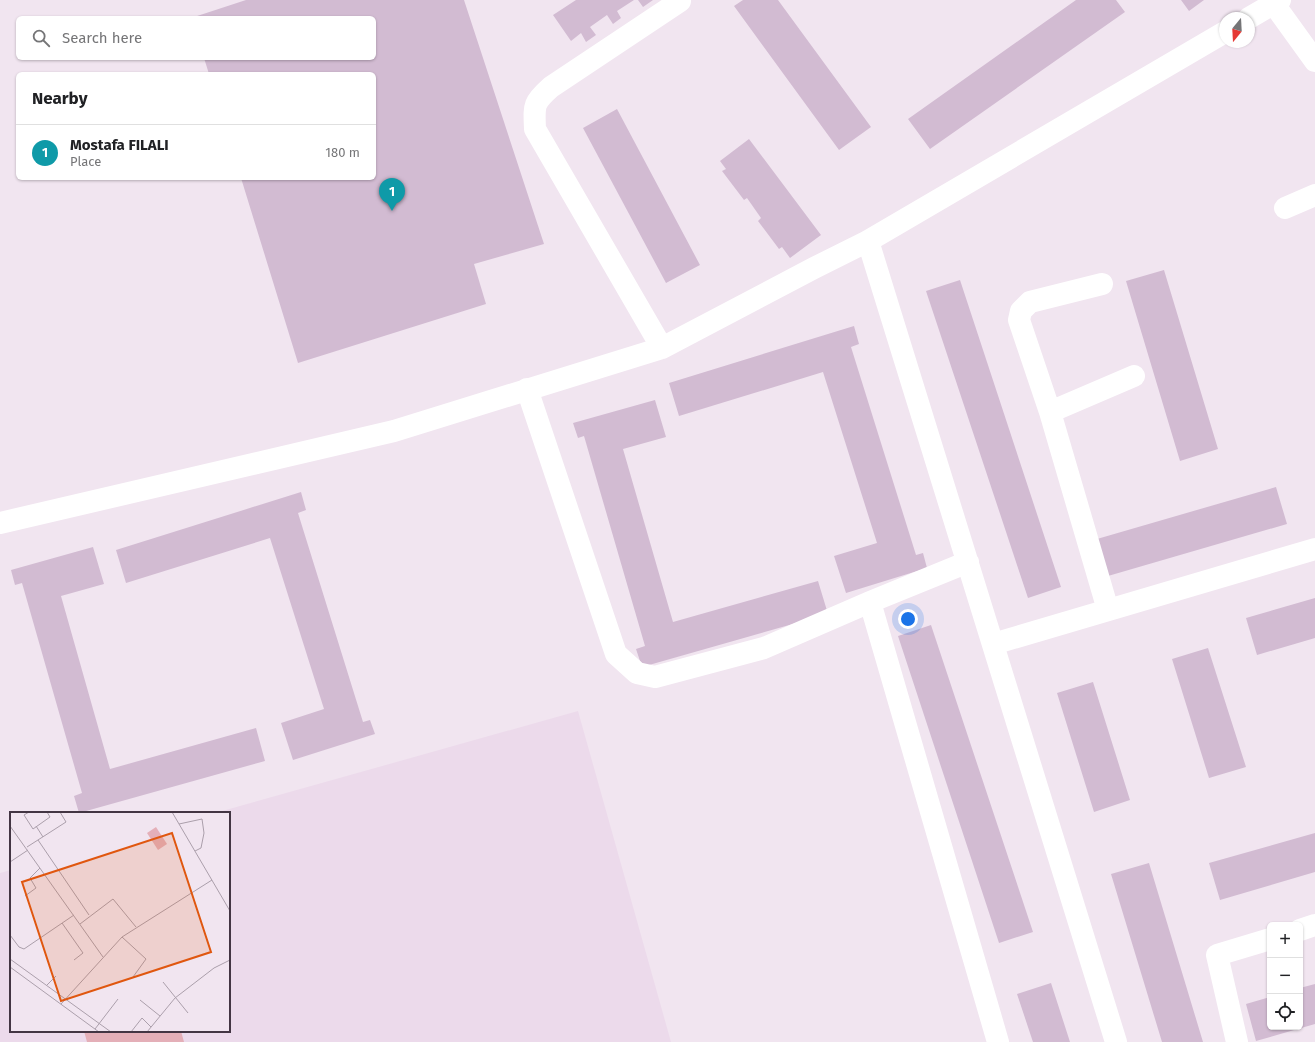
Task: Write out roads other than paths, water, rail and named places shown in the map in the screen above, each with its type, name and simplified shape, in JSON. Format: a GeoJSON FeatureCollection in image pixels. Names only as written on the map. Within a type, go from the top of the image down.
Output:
{"type":"FeatureCollection","features":[{"type":"Feature","properties":{"kind":"street"},"geometry":{"type":"LineString","coordinates":[[662,348],[536,129],[535,110],[538,98],[551,87],[680,1]]}},
{"type":"Feature","properties":{"kind":"street"},"geometry":{"type":"LineString","coordinates":[[1255,14],[1275,1],[1315,61]]}},
{"type":"Feature","properties":{"kind":"street"},"geometry":{"type":"LineString","coordinates":[[0,523],[394,430],[662,348],[868,241],[1219,36]]}},
{"type":"Feature","properties":{"kind":"street"},"geometry":{"type":"LineString","coordinates":[[1285,208],[1315,194]]}},
{"type":"Feature","properties":{"kind":"street"},"geometry":{"type":"LineString","coordinates":[[868,241],[1116,1042]]}},
{"type":"Feature","properties":{"kind":"street"},"geometry":{"type":"LineString","coordinates":[[1102,284],[1030,302],[1021,311],[1019,320],[1050,412],[1108,610]]}},
{"type":"Feature","properties":{"kind":"street"},"geometry":{"type":"LineString","coordinates":[[1050,412],[1134,376]]}},
{"type":"Feature","properties":{"kind":"street"},"geometry":{"type":"LineString","coordinates":[[527,389],[616,654],[637,673],[655,677],[764,648],[870,602],[968,562]]}},
{"type":"Feature","properties":{"kind":"street"},"geometry":{"type":"LineString","coordinates":[[993,644],[1315,549]]}},
{"type":"Feature","properties":{"kind":"street"},"geometry":{"type":"LineString","coordinates":[[870,602],[998,1042]]}},
{"type":"Feature","properties":{"kind":"street"},"geometry":{"type":"LineString","coordinates":[[1303,929],[1315,925]]}},
{"type":"Feature","properties":{"kind":"street"},"geometry":{"type":"LineString","coordinates":[[1237,1042],[1217,955],[1267,940]]}},
{"type":"Feature","properties":{"kind":"place","name":"Mostafa FILALI"},"geometry":{"type":"Point","coordinates":[392,211]}}]}
